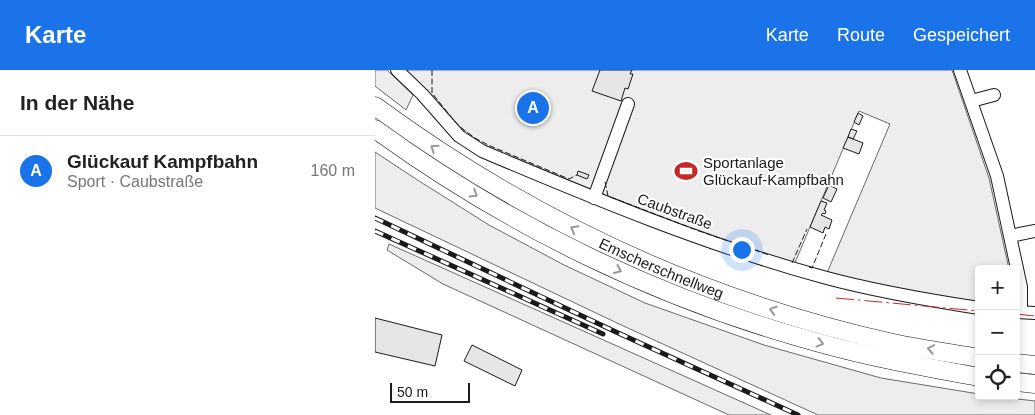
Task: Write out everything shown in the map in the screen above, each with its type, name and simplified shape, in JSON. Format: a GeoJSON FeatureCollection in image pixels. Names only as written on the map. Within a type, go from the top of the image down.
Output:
{"type":"FeatureCollection","features":[{"type":"Feature","properties":{"kind":"highway","name":"Emscherschnellweg"},"geometry":{"type":"LineString","coordinates":[[375,106],[439,151],[509,195],[582,234],[662,270],[744,300],[819,324],[894,343],[975,357]]}},
{"type":"Feature","properties":{"kind":"highway","name":"Emscherschnellweg"},"geometry":{"type":"LineString","coordinates":[[375,129],[428,166],[499,210],[575,251],[655,287],[737,318],[816,342],[893,361],[975,376]]}},
{"type":"Feature","properties":{"kind":"highway"},"geometry":{"type":"LineString","coordinates":[[1020,363],[1035,365]]}},
{"type":"Feature","properties":{"kind":"highway"},"geometry":{"type":"LineString","coordinates":[[1020,382],[1035,384]]}},
{"type":"Feature","properties":{"kind":"street","name":"Caubstraße"},"geometry":{"type":"LineString","coordinates":[[397,70],[422,94],[448,125],[470,144],[482,151],[594,198],[759,258],[821,277],[894,293],[975,307]]}},
{"type":"Feature","properties":{"kind":"street"},"geometry":{"type":"LineString","coordinates":[[960,70],[997,176],[1021,287],[1019,310]]}},
{"type":"Feature","properties":{"kind":"street"},"geometry":{"type":"LineString","coordinates":[[971,101],[994,95]]}},
{"type":"Feature","properties":{"kind":"street"},"geometry":{"type":"LineString","coordinates":[[594,198],[628,104]]}},
{"type":"Feature","properties":{"kind":"street"},"geometry":{"type":"LineString","coordinates":[[1010,236],[1034,230]]}},
{"type":"Feature","properties":{"kind":"street"},"geometry":{"type":"LineString","coordinates":[[1020,312],[1035,313]]}},
{"type":"Feature","properties":{"kind":"shaded area"},"geometry":{"type":"Polygon","coordinates":[[[375,70],[387,70],[413,95],[406,110],[375,86],[375,70]]]}},
{"type":"Feature","properties":{"kind":"shaded area","name":"Sportanlage Glückauf-Kampfbahn"},"geometry":{"type":"Polygon","coordinates":[[[401,70],[952,70],[989,178],[1008,265],[975,265],[975,301],[895,289],[827,273],[890,124],[859,111],[794,265],[697,234],[472,141],[401,70]]]}},
{"type":"Feature","properties":{"kind":"shaded area"},"geometry":{"type":"Polygon","coordinates":[[[375,152],[489,225],[564,265],[645,303],[764,345],[881,378],[975,393],[975,400],[1020,399],[1035,401],[1035,415],[818,415],[617,323],[375,208],[375,152]]]}},
{"type":"Feature","properties":{"kind":"shaded area"},"geometry":{"type":"Polygon","coordinates":[[[389,244],[771,415],[729,415],[443,284],[387,250],[389,244]]]}},
{"type":"Feature","properties":{"kind":"building"},"geometry":{"type":"Polygon","coordinates":[[[600,70],[632,70],[630,74],[633,74],[628,89],[625,88],[621,101],[592,91],[600,70]]]}},
{"type":"Feature","properties":{"kind":"building"},"geometry":{"type":"Polygon","coordinates":[[[858,113],[863,116],[859,125],[854,122],[858,113]]]}},
{"type":"Feature","properties":{"kind":"building"},"geometry":{"type":"Polygon","coordinates":[[[851,129],[857,131],[853,139],[848,137],[851,129]]]}},
{"type":"Feature","properties":{"kind":"building"},"geometry":{"type":"Polygon","coordinates":[[[848,137],[863,143],[859,154],[843,148],[848,137]]]}},
{"type":"Feature","properties":{"kind":"building"},"geometry":{"type":"Polygon","coordinates":[[[578,171],[589,175],[587,179],[577,175],[578,171]]]}},
{"type":"Feature","properties":{"kind":"building"},"geometry":{"type":"Polygon","coordinates":[[[829,185],[837,189],[831,202],[823,198],[829,185]]]}},
{"type":"Feature","properties":{"kind":"building"},"geometry":{"type":"Polygon","coordinates":[[[821,201],[827,203],[824,210],[826,211],[825,214],[821,215],[832,220],[829,229],[825,227],[823,233],[810,227],[821,201]]]}},
{"type":"Feature","properties":{"kind":"building"},"geometry":{"type":"Polygon","coordinates":[[[375,318],[442,335],[435,366],[375,352],[375,318]]]}},
{"type":"Feature","properties":{"kind":"building"},"geometry":{"type":"Polygon","coordinates":[[[472,345],[522,370],[515,386],[464,361],[472,345]]]}},
{"type":"Feature","properties":{"kind":"railway"},"geometry":{"type":"LineString","coordinates":[[375,218],[616,332],[798,415]]}},
{"type":"Feature","properties":{"kind":"railway"},"geometry":{"type":"LineString","coordinates":[[375,231],[603,334]]}},
{"type":"Feature","properties":{"kind":"fence"},"geometry":{"type":"LineString","coordinates":[[432,70],[432,93],[456,123],[475,138],[569,179],[577,175]]}},
{"type":"Feature","properties":{"kind":"fence"},"geometry":{"type":"LineString","coordinates":[[605,182],[608,196],[699,231],[769,255]]}},
{"type":"Feature","properties":{"kind":"fence"},"geometry":{"type":"LineString","coordinates":[[792,263],[807,229]]}},
{"type":"Feature","properties":{"kind":"fence"},"geometry":{"type":"LineString","coordinates":[[809,267],[812,268],[826,234]]}},
{"type":"Feature","properties":{"kind":"power"},"geometry":{"type":"LineString","coordinates":[[836,298],[975,311]]}},
{"type":"Feature","properties":{"kind":"power"},"geometry":{"type":"LineString","coordinates":[[1020,314],[1035,316]]}},
{"type":"Feature","properties":{"kind":"place","name":"Glückauf Kampfbahn"},"geometry":{"type":"Point","coordinates":[533,108]}},
{"type":"Feature","properties":{"kind":"place","name":"Sportanlage Glückauf-Kampfbahn"},"geometry":{"type":"Point","coordinates":[686,171]}}]}
